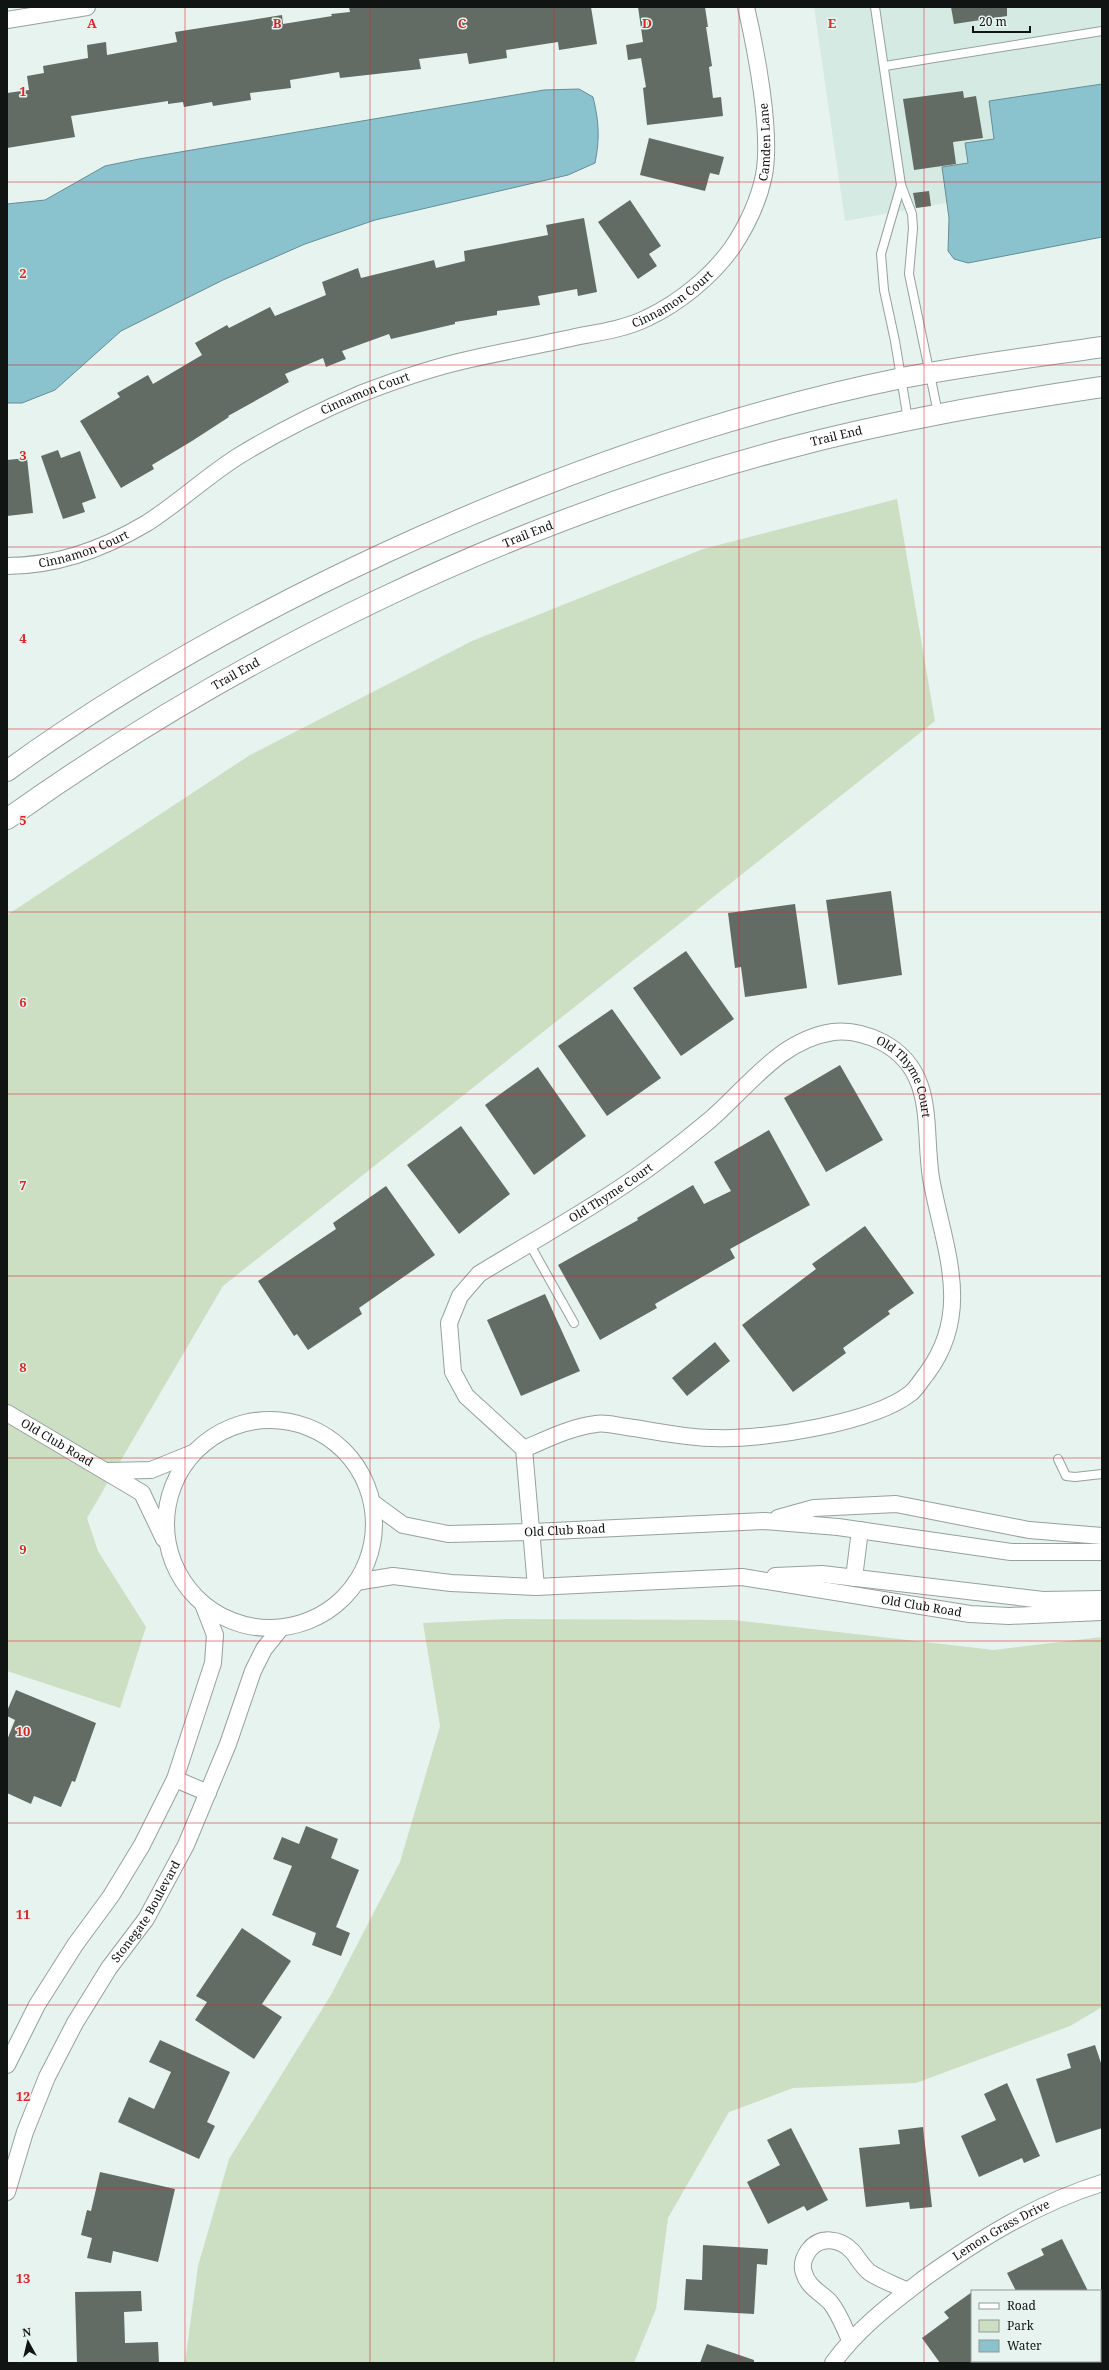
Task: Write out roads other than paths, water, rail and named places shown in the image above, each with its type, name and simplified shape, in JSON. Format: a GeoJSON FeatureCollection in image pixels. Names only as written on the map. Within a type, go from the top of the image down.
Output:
{"type":"FeatureCollection","features":[{"type":"Feature","properties":{"kind":"street"},"geometry":{"type":"LineString","coordinates":[[7,20],[87,7]]}},
{"type":"Feature","properties":{"kind":"street","name":"Camden Lane"},"geometry":{"type":"LineString","coordinates":[[732,248],[750,216],[764,175],[763,104],[746,7]]}},
{"type":"Feature","properties":{"kind":"street","name":"Cinnamon Court"},"geometry":{"type":"LineString","coordinates":[[7,566],[27,566],[70,557],[113,542],[149,522],[238,457],[303,421],[360,394],[416,374],[469,359],[609,331],[645,319],[676,301],[706,276],[732,248]]}},
{"type":"Feature","properties":{"kind":"street"},"geometry":{"type":"LineString","coordinates":[[7,771],[60,734],[183,657],[257,615],[458,519],[582,470],[719,425],[901,378],[1102,347]]}},
{"type":"Feature","properties":{"kind":"street","name":"Trail End"},"geometry":{"type":"LineString","coordinates":[[7,819],[72,773],[200,694],[351,613],[469,559],[595,508],[723,466],[785,448],[938,413],[1102,387]]}},
{"type":"Feature","properties":{"kind":"street","name":"Old Thyme Court"},"geometry":{"type":"LineString","coordinates":[[836,1032],[862,1033],[886,1044],[907,1061],[921,1084],[927,1116],[929,1166],[948,1257],[954,1300],[947,1337],[934,1363],[912,1392],[879,1409],[840,1422],[780,1434],[715,1438],[598,1423],[564,1432],[524,1448],[466,1396],[453,1372],[449,1324],[460,1296],[479,1274],[634,1179],[713,1117],[783,1051],[806,1039],[836,1032]]}},
{"type":"Feature","properties":{"kind":"street","name":"Old Club Road"},"geometry":{"type":"LineString","coordinates":[[7,1413],[108,1471],[142,1493],[168,1547]]}},
{"type":"Feature","properties":{"kind":"street"},"geometry":{"type":"LineString","coordinates":[[260,1420],[281,1421],[300,1425],[330,1439],[344,1450],[356,1465],[365,1480],[373,1503],[375,1528],[372,1547],[366,1566],[356,1582],[340,1601],[324,1613],[304,1622],[281,1628],[260,1628],[238,1623],[218,1614],[203,1604],[185,1585],[175,1568],[168,1547],[165,1525],[167,1507],[173,1484],[182,1468],[194,1452],[214,1436],[234,1426],[260,1420]]}},
{"type":"Feature","properties":{"kind":"street"},"geometry":{"type":"LineString","coordinates":[[524,1448],[536,1587]]}},
{"type":"Feature","properties":{"kind":"street","name":"Old Club Road"},"geometry":{"type":"LineString","coordinates":[[108,1471],[151,1470],[194,1452]]}},
{"type":"Feature","properties":{"kind":"street","name":"Old Club Road"},"geometry":{"type":"LineString","coordinates":[[373,1503],[403,1525],[448,1534],[532,1532],[765,1521],[860,1530],[1011,1552],[1102,1552]]}},
{"type":"Feature","properties":{"kind":"street","name":"Old Club Road"},"geometry":{"type":"LineString","coordinates":[[765,1521],[814,1508],[896,1504],[1029,1530],[1102,1536]]}},
{"type":"Feature","properties":{"kind":"street"},"geometry":{"type":"LineString","coordinates":[[854,1578],[860,1530]]}},
{"type":"Feature","properties":{"kind":"street","name":"Old Club Road"},"geometry":{"type":"LineString","coordinates":[[356,1582],[393,1576],[451,1584],[536,1587],[822,1574],[1042,1600],[1102,1599]]}},
{"type":"Feature","properties":{"kind":"street","name":"Old Club Road"},"geometry":{"type":"LineString","coordinates":[[742,1577],[970,1614],[1009,1616],[1102,1612]]}},
{"type":"Feature","properties":{"kind":"street"},"geometry":{"type":"LineString","coordinates":[[7,2065],[37,2005],[75,1945],[111,1896],[142,1845],[176,1779],[213,1663],[215,1635],[203,1604]]}},
{"type":"Feature","properties":{"kind":"street","name":"Stonegate Boulevard"},"geometry":{"type":"LineString","coordinates":[[7,2192],[24,2132],[47,2077],[75,2023],[109,1968],[146,1918],[186,1845],[228,1744],[254,1671],[264,1649],[281,1628]]}},
{"type":"Feature","properties":{"kind":"street"},"geometry":{"type":"LineString","coordinates":[[176,1779],[208,1793]]}},
{"type":"Feature","properties":{"kind":"street","name":"Lemon Grass Drive"},"geometry":{"type":"LineString","coordinates":[[833,2363],[850,2340],[908,2291],[957,2255],[1015,2220],[1068,2194],[1102,2183]]}},
{"type":"Feature","properties":{"kind":"street"},"geometry":{"type":"LineString","coordinates":[[850,2340],[829,2302],[809,2285],[803,2272],[804,2257],[812,2246],[823,2240],[836,2240],[852,2250],[864,2268],[876,2277],[908,2291]]}},
{"type":"Feature","properties":{"kind":"lane"},"geometry":{"type":"LineString","coordinates":[[875,7],[885,66],[901,185],[912,214],[913,228],[909,274],[938,413]]}},
{"type":"Feature","properties":{"kind":"lane"},"geometry":{"type":"LineString","coordinates":[[885,66],[1102,31]]}},
{"type":"Feature","properties":{"kind":"lane"},"geometry":{"type":"LineString","coordinates":[[901,185],[881,254],[884,290],[908,420]]}},
{"type":"Feature","properties":{"kind":"lane"},"geometry":{"type":"LineString","coordinates":[[529,1243],[574,1324]]}},
{"type":"Feature","properties":{"kind":"lane"},"geometry":{"type":"LineString","coordinates":[[1058,1459],[1066,1476],[1075,1478],[1102,1474]]}},
{"type":"Feature","properties":{"kind":"water"},"geometry":{"type":"Polygon","coordinates":[[[1102,84],[1102,237],[968,263],[954,259],[948,251],[949,218],[942,167],[968,163],[965,143],[994,139],[989,101],[1102,84]]]}},
{"type":"Feature","properties":{"kind":"water"},"geometry":{"type":"Polygon","coordinates":[[[579,89],[593,97],[595,106],[598,122],[598,146],[595,163],[568,175],[375,220],[305,244],[223,280],[121,331],[55,390],[22,403],[7,403],[7,204],[45,200],[105,166],[139,159],[544,90],[579,89]]]}}]}
